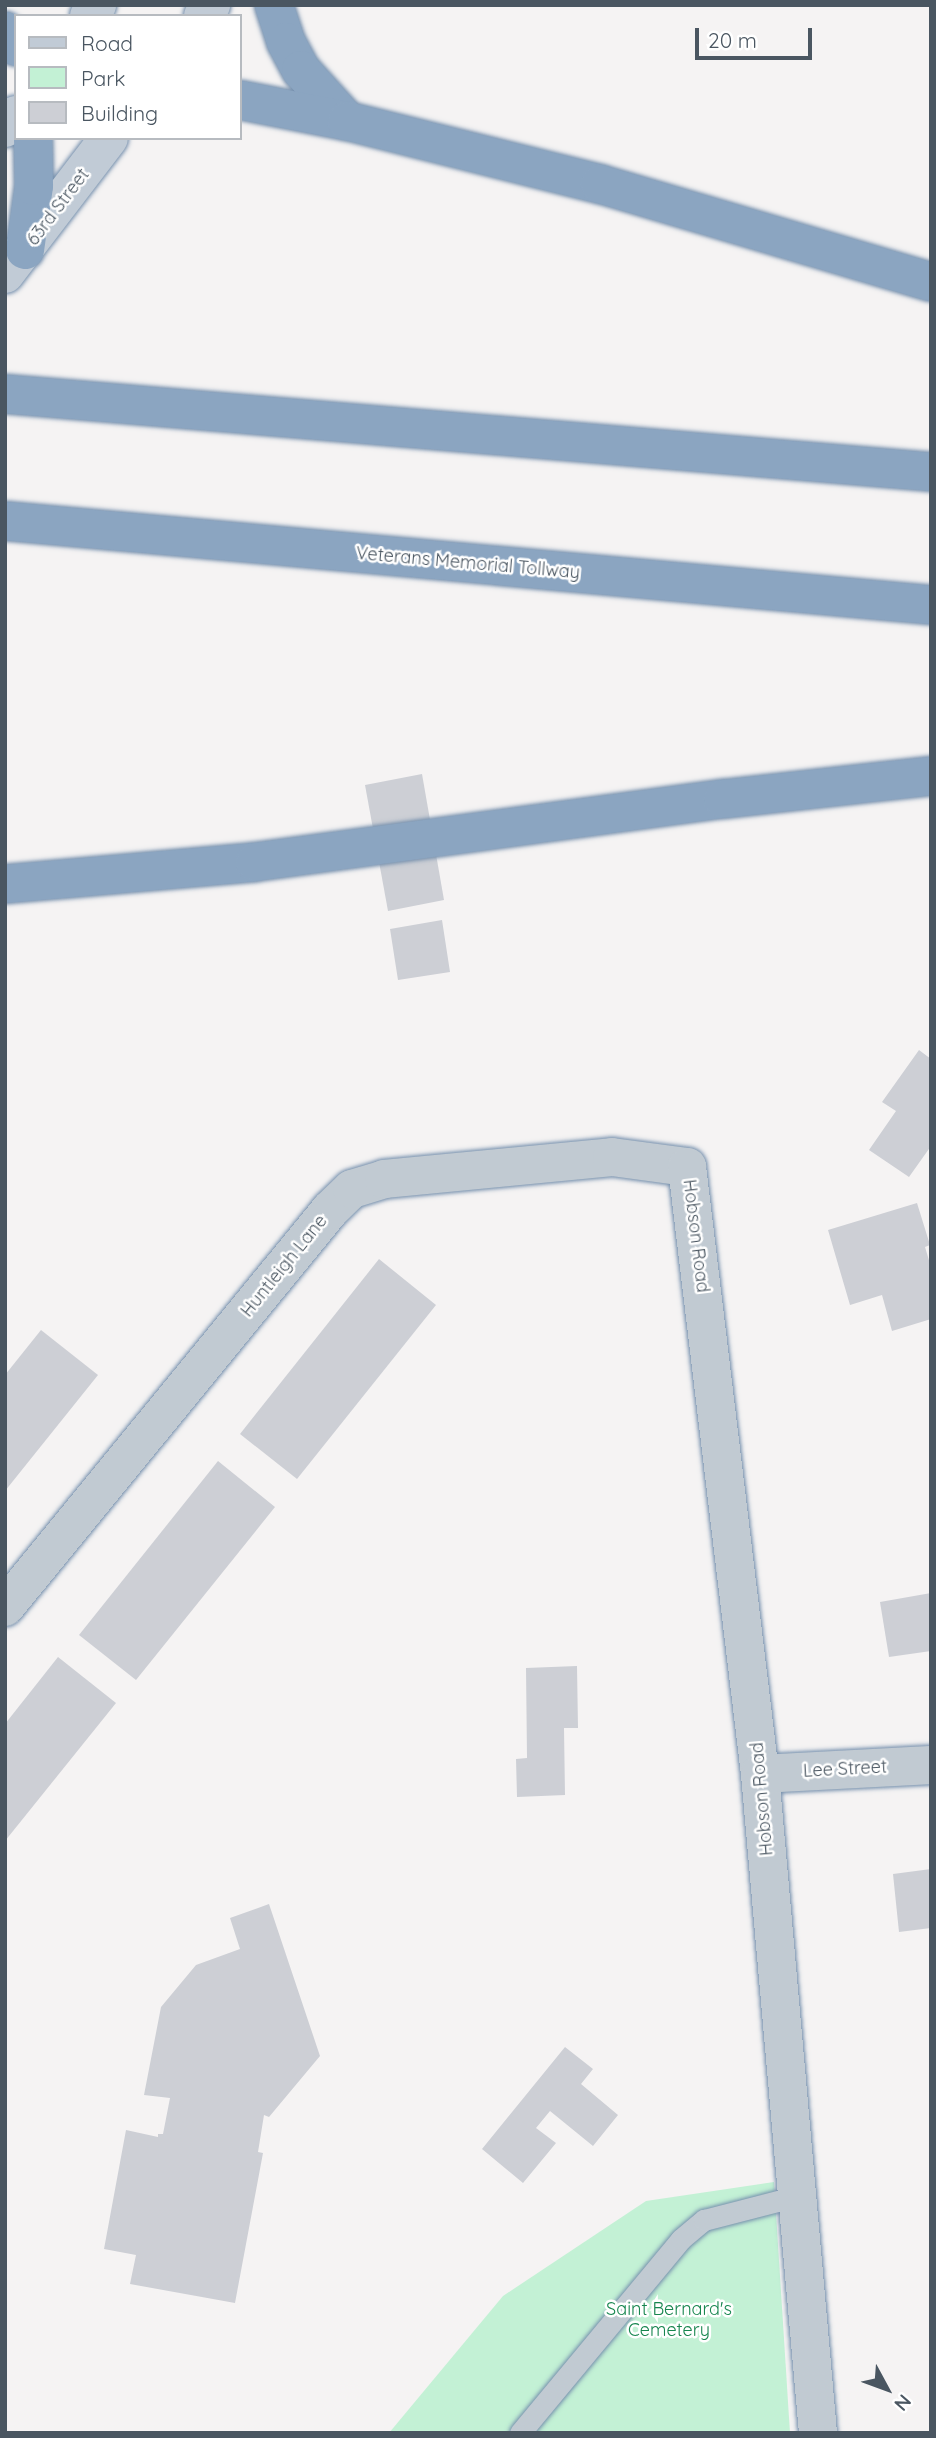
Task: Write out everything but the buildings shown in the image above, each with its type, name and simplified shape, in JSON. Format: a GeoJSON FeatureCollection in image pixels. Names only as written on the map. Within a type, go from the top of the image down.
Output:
{"type":"FeatureCollection","features":[{"type":"Feature","properties":{"kind":"highway"},"geometry":{"type":"LineString","coordinates":[[274,5],[286,42],[301,70],[347,121]]}},
{"type":"Feature","properties":{"kind":"highway"},"geometry":{"type":"LineString","coordinates":[[242,100],[347,121],[600,184],[931,282]]}},
{"type":"Feature","properties":{"kind":"highway"},"geometry":{"type":"LineString","coordinates":[[15,262],[34,186],[33,140]]}},
{"type":"Feature","properties":{"kind":"highway"},"geometry":{"type":"LineString","coordinates":[[5,394],[931,472]]}},
{"type":"Feature","properties":{"kind":"highway","name":"Veterans Memorial Tollway"},"geometry":{"type":"LineString","coordinates":[[5,521],[931,606]]}},
{"type":"Feature","properties":{"kind":"highway"},"geometry":{"type":"LineString","coordinates":[[5,884],[255,862],[723,799],[931,776]]}},
{"type":"Feature","properties":{"kind":"main road","name":"63rd Street"},"geometry":{"type":"LineString","coordinates":[[15,262],[107,140]]}},
{"type":"Feature","properties":{"kind":"street","name":"Huntleigh Lane"},"geometry":{"type":"LineString","coordinates":[[5,1608],[330,1210],[352,1189],[384,1179],[612,1157],[687,1167]]}},
{"type":"Feature","properties":{"kind":"street","name":"Hobson Road"},"geometry":{"type":"LineString","coordinates":[[687,1167],[760,1774],[818,2433]]}},
{"type":"Feature","properties":{"kind":"street","name":"Lee Street"},"geometry":{"type":"LineString","coordinates":[[760,1774],[931,1765]]}},
{"type":"Feature","properties":{"kind":"lane"},"geometry":{"type":"LineString","coordinates":[[520,2433],[681,2239],[704,2220],[797,2196]]}},
{"type":"Feature","properties":{"kind":"green space","name":"Saint Bernard's Cemetery"},"geometry":{"type":"Polygon","coordinates":[[[774,2182],[790,2433],[389,2433],[503,2296],[646,2201],[774,2182]]]}}]}
